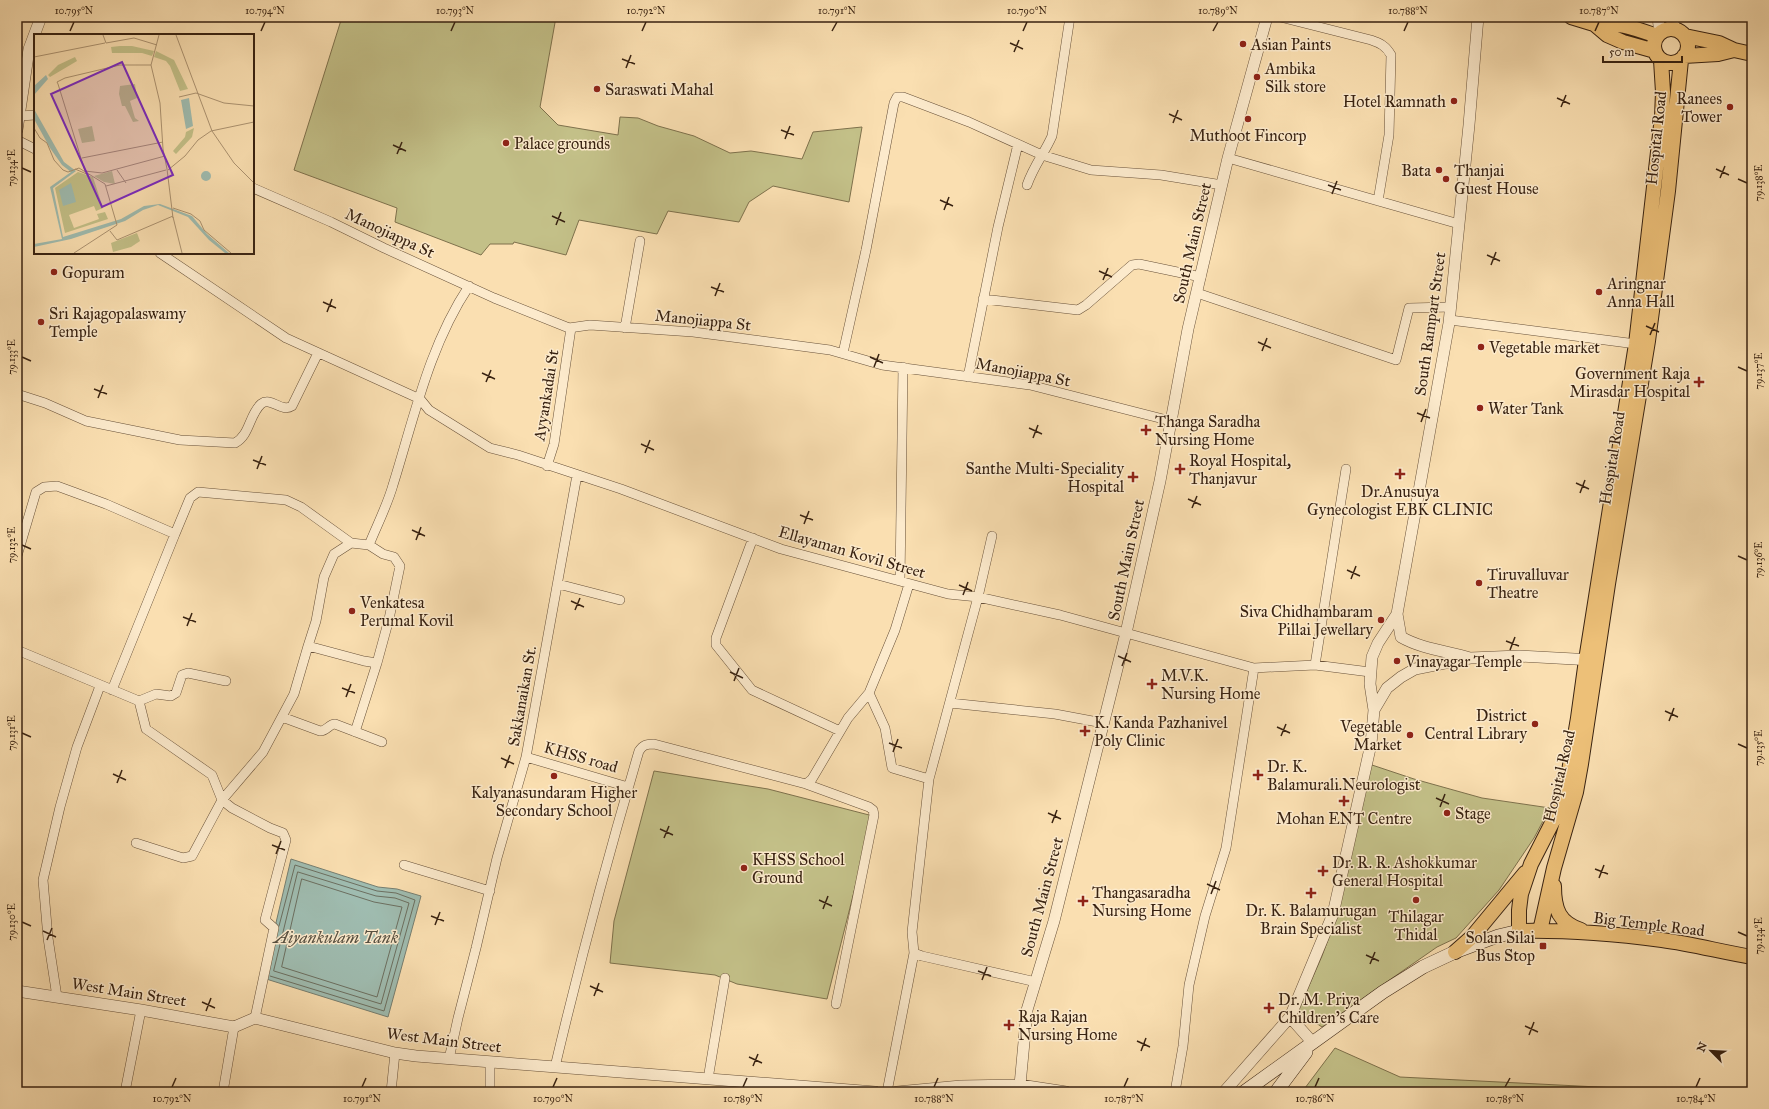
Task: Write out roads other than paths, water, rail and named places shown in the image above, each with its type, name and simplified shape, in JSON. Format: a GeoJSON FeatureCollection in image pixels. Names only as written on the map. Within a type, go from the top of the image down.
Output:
{"type":"FeatureCollection","features":[{"type":"Feature","properties":{"kind":"main road"},"geometry":{"type":"LineString","coordinates":[[1571,17],[1594,24],[1611,23],[1629,26],[1658,35]]}},
{"type":"Feature","properties":{"kind":"main road"},"geometry":{"type":"LineString","coordinates":[[1594,24],[1607,35],[1658,56],[1671,63],[1683,58],[1718,54],[1734,50]]}},
{"type":"Feature","properties":{"kind":"main road"},"geometry":{"type":"LineString","coordinates":[[1658,56],[1654,46],[1658,35],[1667,30],[1719,43],[1734,50],[1752,54]]}},
{"type":"Feature","properties":{"kind":"main road"},"geometry":{"type":"LineString","coordinates":[[1680,33],[1688,46],[1683,58]]}},
{"type":"Feature","properties":{"kind":"main road","name":"Hospital Road"},"geometry":{"type":"LineString","coordinates":[[1554,868],[1579,778],[1592,660],[1636,344],[1662,117],[1663,92],[1658,56]]}},
{"type":"Feature","properties":{"kind":"main road","name":"Hospital Road"},"geometry":{"type":"LineString","coordinates":[[1531,864],[1560,805],[1571,761],[1592,660],[1648,341],[1668,191],[1683,58]]}},
{"type":"Feature","properties":{"kind":"main road"},"geometry":{"type":"LineString","coordinates":[[1244,1092],[1383,992],[1423,967],[1455,952],[1498,936],[1519,931],[1521,894],[1531,864]]}},
{"type":"Feature","properties":{"kind":"main road"},"geometry":{"type":"LineString","coordinates":[[1455,952],[1472,937],[1531,864]]}},
{"type":"Feature","properties":{"kind":"main road"},"geometry":{"type":"LineString","coordinates":[[1540,931],[1554,868]]}},
{"type":"Feature","properties":{"kind":"main road"},"geometry":{"type":"LineString","coordinates":[[1554,868],[1554,898],[1557,911],[1562,920],[1571,926],[1596,934]]}},
{"type":"Feature","properties":{"kind":"main road","name":"Big Temple Road"},"geometry":{"type":"LineString","coordinates":[[1519,931],[1596,934],[1662,940],[1752,957]]}},
{"type":"Feature","properties":{"kind":"main road"},"geometry":{"type":"LineString","coordinates":[[1276,1092],[1313,1043]]}},
{"type":"Feature","properties":{"kind":"street"},"geometry":{"type":"LineString","coordinates":[[35,34],[41,17]]}},
{"type":"Feature","properties":{"kind":"street"},"geometry":{"type":"LineString","coordinates":[[1027,185],[1032,169],[1042,155],[1052,136],[1070,17]]}},
{"type":"Feature","properties":{"kind":"street","name":"South Main Street"},"geometry":{"type":"LineString","coordinates":[[1013,1088],[1027,1010],[1054,921],[1126,632],[1160,481],[1197,293],[1228,158],[1267,17]]}},
{"type":"Feature","properties":{"kind":"street"},"geometry":{"type":"LineString","coordinates":[[1280,17],[1370,40],[1384,46],[1391,55],[1389,135],[1378,201]]}},
{"type":"Feature","properties":{"kind":"street","name":"South Rampart Street"},"geometry":{"type":"LineString","coordinates":[[1224,1092],[1290,1016],[1336,905],[1371,744],[1374,710],[1370,672],[1372,657],[1378,643],[1397,614],[1450,320],[1478,17]]}},
{"type":"Feature","properties":{"kind":"street"},"geometry":{"type":"LineString","coordinates":[[1658,17],[1658,35]]}},
{"type":"Feature","properties":{"kind":"street"},"geometry":{"type":"LineString","coordinates":[[1670,17],[1680,33]]}},
{"type":"Feature","properties":{"kind":"street"},"geometry":{"type":"LineString","coordinates":[[17,130],[29,49],[34,36]]}},
{"type":"Feature","properties":{"kind":"street"},"geometry":{"type":"LineString","coordinates":[[842,353],[866,250],[894,103],[897,97],[903,97],[969,122],[1042,155],[1091,170],[1161,175],[1222,185]]}},
{"type":"Feature","properties":{"kind":"street"},"geometry":{"type":"LineString","coordinates":[[20,116],[34,115]]}},
{"type":"Feature","properties":{"kind":"street"},"geometry":{"type":"LineString","coordinates":[[17,140],[34,148]]}},
{"type":"Feature","properties":{"kind":"street"},"geometry":{"type":"LineString","coordinates":[[968,377],[1002,207],[1018,144]]}},
{"type":"Feature","properties":{"kind":"street"},"geometry":{"type":"LineString","coordinates":[[1228,158],[1459,224]]}},
{"type":"Feature","properties":{"kind":"street","name":"Manojiappa St"},"geometry":{"type":"LineString","coordinates":[[254,188],[331,222],[384,248],[469,286],[571,328],[590,325],[693,332],[830,350],[882,364],[1030,385],[1171,421]]}},
{"type":"Feature","properties":{"kind":"street"},"geometry":{"type":"LineString","coordinates":[[625,328],[640,241]]}},
{"type":"Feature","properties":{"kind":"street"},"geometry":{"type":"LineString","coordinates":[[161,254],[286,338],[408,395],[420,399]]}},
{"type":"Feature","properties":{"kind":"street"},"geometry":{"type":"LineString","coordinates":[[983,299],[1078,310],[1086,305],[1132,265],[1139,264],[1201,277]]}},
{"type":"Feature","properties":{"kind":"street"},"geometry":{"type":"LineString","coordinates":[[370,545],[392,488],[440,340],[469,286]]}},
{"type":"Feature","properties":{"kind":"street"},"geometry":{"type":"LineString","coordinates":[[1197,293],[1396,360],[1409,308],[1451,307]]}},
{"type":"Feature","properties":{"kind":"street"},"geometry":{"type":"LineString","coordinates":[[1450,320],[1636,344]]}},
{"type":"Feature","properties":{"kind":"street","name":"Ayyankadai St"},"geometry":{"type":"LineString","coordinates":[[552,467],[571,328]]}},
{"type":"Feature","properties":{"kind":"street"},"geometry":{"type":"LineString","coordinates":[[17,394],[46,403],[86,421],[180,440],[236,443],[243,438],[257,408],[261,404],[271,402],[288,409],[292,406],[318,353]]}},
{"type":"Feature","properties":{"kind":"street"},"geometry":{"type":"LineString","coordinates":[[900,582],[903,367]]}},
{"type":"Feature","properties":{"kind":"street","name":"Ellayaman Kovil Street"},"geometry":{"type":"LineString","coordinates":[[420,399],[429,410],[490,448],[518,455],[621,489],[781,549],[948,594],[978,597],[994,602],[1026,607],[1126,632],[1254,668],[1315,665],[1370,672]]}},
{"type":"Feature","properties":{"kind":"street"},"geometry":{"type":"LineString","coordinates":[[1315,665],[1346,469]]}},
{"type":"Feature","properties":{"kind":"street","name":"Sakkanaikan St."},"geometry":{"type":"LineString","coordinates":[[449,1059],[497,858],[526,757],[577,475]]}},
{"type":"Feature","properties":{"kind":"street"},"geometry":{"type":"LineString","coordinates":[[17,556],[36,492],[44,487],[57,486],[106,504],[175,534]]}},
{"type":"Feature","properties":{"kind":"street"},"geometry":{"type":"LineString","coordinates":[[112,690],[190,498],[198,492],[286,500],[301,507],[351,542],[370,545],[383,554],[394,557],[400,566],[389,619],[355,732]]}},
{"type":"Feature","properties":{"kind":"street"},"geometry":{"type":"LineString","coordinates":[[887,1092],[914,953],[912,932],[930,779],[978,597],[992,536]]}},
{"type":"Feature","properties":{"kind":"street"},"geometry":{"type":"LineString","coordinates":[[753,538],[716,638],[716,645],[752,690],[840,731]]}},
{"type":"Feature","properties":{"kind":"street"},"geometry":{"type":"LineString","coordinates":[[136,843],[183,858],[192,856],[222,800],[263,752],[294,694],[316,621],[324,577],[334,554],[351,542]]}},
{"type":"Feature","properties":{"kind":"street"},"geometry":{"type":"LineString","coordinates":[[558,584],[620,600]]}},
{"type":"Feature","properties":{"kind":"street"},"geometry":{"type":"LineString","coordinates":[[806,784],[812,779],[848,718],[869,693],[895,630],[909,584]]}},
{"type":"Feature","properties":{"kind":"street"},"geometry":{"type":"LineString","coordinates":[[1397,614],[1401,637],[1414,644],[1444,650],[1470,658]]}},
{"type":"Feature","properties":{"kind":"street"},"geometry":{"type":"LineString","coordinates":[[308,646],[377,663]]}},
{"type":"Feature","properties":{"kind":"street"},"geometry":{"type":"LineString","coordinates":[[17,650],[100,686],[139,701],[156,694],[171,696],[176,693],[182,675],[188,673],[226,681]]}},
{"type":"Feature","properties":{"kind":"street"},"geometry":{"type":"LineString","coordinates":[[1374,710],[1388,688],[1401,677],[1415,669],[1470,658],[1518,656],[1592,660]]}},
{"type":"Feature","properties":{"kind":"street"},"geometry":{"type":"LineString","coordinates":[[1175,1092],[1183,1046],[1190,985],[1205,916],[1226,848],[1254,668]]}},
{"type":"Feature","properties":{"kind":"street"},"geometry":{"type":"LineString","coordinates":[[57,997],[48,938],[44,880],[60,807],[77,747],[100,686]]}},
{"type":"Feature","properties":{"kind":"street"},"geometry":{"type":"LineString","coordinates":[[869,693],[885,728],[892,768],[930,779]]}},
{"type":"Feature","properties":{"kind":"street"},"geometry":{"type":"LineString","coordinates":[[139,701],[146,729],[212,775],[222,800],[232,808],[270,828],[283,833],[286,840],[265,920],[274,928],[255,1018],[234,1026],[223,1092]]}},
{"type":"Feature","properties":{"kind":"street"},"geometry":{"type":"LineString","coordinates":[[950,703],[1056,714],[1103,723]]}},
{"type":"Feature","properties":{"kind":"street"},"geometry":{"type":"LineString","coordinates":[[282,717],[320,731],[325,730],[331,725],[335,724],[382,742]]}},
{"type":"Feature","properties":{"kind":"street"},"geometry":{"type":"LineString","coordinates":[[555,1067],[575,985],[628,787],[639,751],[642,746],[647,744],[654,744],[806,784],[869,807],[873,810],[874,815],[836,1004]]}},
{"type":"Feature","properties":{"kind":"street","name":"KHSS road"},"geometry":{"type":"LineString","coordinates":[[526,757],[628,787]]}},
{"type":"Feature","properties":{"kind":"street"},"geometry":{"type":"LineString","coordinates":[[404,865],[490,892]]}},
{"type":"Feature","properties":{"kind":"street"},"geometry":{"type":"LineString","coordinates":[[914,953],[1036,982]]}},
{"type":"Feature","properties":{"kind":"street"},"geometry":{"type":"LineString","coordinates":[[708,1079],[725,978]]}},
{"type":"Feature","properties":{"kind":"street","name":"West Main Street"},"geometry":{"type":"LineString","coordinates":[[17,991],[234,1026]]}},
{"type":"Feature","properties":{"kind":"street"},"geometry":{"type":"LineString","coordinates":[[126,1092],[141,1010]]}},
{"type":"Feature","properties":{"kind":"street"},"geometry":{"type":"LineString","coordinates":[[1290,1016],[1313,1043]]}},
{"type":"Feature","properties":{"kind":"street","name":"West Main Street"},"geometry":{"type":"LineString","coordinates":[[255,1018],[395,1053],[449,1059],[875,1092]]}},
{"type":"Feature","properties":{"kind":"street"},"geometry":{"type":"LineString","coordinates":[[391,1092],[395,1053]]}},
{"type":"Feature","properties":{"kind":"street"},"geometry":{"type":"LineString","coordinates":[[490,1062],[490,1092]]}},
{"type":"Feature","properties":{"kind":"street"},"geometry":{"type":"LineString","coordinates":[[897,1092],[961,1086],[1066,1092]]}},
{"type":"Feature","properties":{"kind":"water","name":"Aiyankulam Tank"},"geometry":{"type":"Polygon","coordinates":[[[291,859],[378,887],[397,889],[421,896],[388,1017],[263,978],[291,859]]]}},
{"type":"Feature","properties":{"kind":"place","name":"Asian Paints"},"geometry":{"type":"Point","coordinates":[1243,44]}},
{"type":"Feature","properties":{"kind":"place","name":"Ambika Silk store"},"geometry":{"type":"Point","coordinates":[1257,77]}},
{"type":"Feature","properties":{"kind":"place","name":"Saraswati Mahal"},"geometry":{"type":"Point","coordinates":[597,89]}},
{"type":"Feature","properties":{"kind":"place","name":"Hotel Ramnath"},"geometry":{"type":"Point","coordinates":[1454,101]}},
{"type":"Feature","properties":{"kind":"place","name":"Ranees Tower"},"geometry":{"type":"Point","coordinates":[1730,107]}},
{"type":"Feature","properties":{"kind":"place","name":"Muthoot Fincorp"},"geometry":{"type":"Point","coordinates":[1248,119]}},
{"type":"Feature","properties":{"kind":"place","name":"Palace grounds"},"geometry":{"type":"Point","coordinates":[506,143]}},
{"type":"Feature","properties":{"kind":"place","name":"Bata"},"geometry":{"type":"Point","coordinates":[1439,170]}},
{"type":"Feature","properties":{"kind":"place","name":"Thanjai Guest House"},"geometry":{"type":"Point","coordinates":[1446,179]}},
{"type":"Feature","properties":{"kind":"place","name":"Gopuram"},"geometry":{"type":"Point","coordinates":[54,272]}},
{"type":"Feature","properties":{"kind":"place","name":"Aringnar Anna Hall"},"geometry":{"type":"Point","coordinates":[1599,292]}},
{"type":"Feature","properties":{"kind":"place","name":"Sri Rajagopalaswamy Temple"},"geometry":{"type":"Point","coordinates":[41,322]}},
{"type":"Feature","properties":{"kind":"place","name":"Vegetable market"},"geometry":{"type":"Point","coordinates":[1481,347]}},
{"type":"Feature","properties":{"kind":"place","name":"Government Raja Mirasdar Hospital"},"geometry":{"type":"Point","coordinates":[1699,382]}},
{"type":"Feature","properties":{"kind":"place","name":"Water Tank"},"geometry":{"type":"Point","coordinates":[1480,408]}},
{"type":"Feature","properties":{"kind":"place","name":"Thanga Saradha Nursing Home"},"geometry":{"type":"Point","coordinates":[1146,430]}},
{"type":"Feature","properties":{"kind":"place","name":"Royal Hospital, Thanjavur"},"geometry":{"type":"Point","coordinates":[1180,469]}},
{"type":"Feature","properties":{"kind":"place","name":"Dr.Anusuya Gynecologist EBK CLINIC"},"geometry":{"type":"Point","coordinates":[1400,474]}},
{"type":"Feature","properties":{"kind":"place","name":"Santhe Multi-Speciality Hospital"},"geometry":{"type":"Point","coordinates":[1133,477]}},
{"type":"Feature","properties":{"kind":"place","name":"Tiruvalluvar Theatre"},"geometry":{"type":"Point","coordinates":[1479,583]}},
{"type":"Feature","properties":{"kind":"place","name":"Venkatesa Perumal Kovil"},"geometry":{"type":"Point","coordinates":[352,611]}},
{"type":"Feature","properties":{"kind":"place","name":"Siva Chidhambaram Pillai Jewellary"},"geometry":{"type":"Point","coordinates":[1381,620]}},
{"type":"Feature","properties":{"kind":"place","name":"Vinayagar Temple"},"geometry":{"type":"Point","coordinates":[1397,661]}},
{"type":"Feature","properties":{"kind":"place","name":"M.V.K. Nursing Home"},"geometry":{"type":"Point","coordinates":[1152,684]}},
{"type":"Feature","properties":{"kind":"place","name":"District Central Library"},"geometry":{"type":"Point","coordinates":[1535,724]}},
{"type":"Feature","properties":{"kind":"place","name":"K. Kanda Pazhanivel Poly Clinic"},"geometry":{"type":"Point","coordinates":[1085,731]}},
{"type":"Feature","properties":{"kind":"place","name":"Vegetable Market"},"geometry":{"type":"Point","coordinates":[1410,735]}},
{"type":"Feature","properties":{"kind":"place","name":"Dr. K. Balamurali.Neurologist"},"geometry":{"type":"Point","coordinates":[1258,775]}},
{"type":"Feature","properties":{"kind":"place","name":"Kalyanasundaram Higher Secondary School"},"geometry":{"type":"Point","coordinates":[554,776]}},
{"type":"Feature","properties":{"kind":"place","name":"Mohan ENT Centre"},"geometry":{"type":"Point","coordinates":[1344,801]}},
{"type":"Feature","properties":{"kind":"place","name":"Stage"},"geometry":{"type":"Point","coordinates":[1447,813]}},
{"type":"Feature","properties":{"kind":"place","name":"KHSS School Ground"},"geometry":{"type":"Point","coordinates":[744,868]}},
{"type":"Feature","properties":{"kind":"place","name":"Dr. R. R. Ashokkumar General Hospital"},"geometry":{"type":"Point","coordinates":[1323,871]}},
{"type":"Feature","properties":{"kind":"place","name":"Dr. K. Balamurugan Brain Specialist"},"geometry":{"type":"Point","coordinates":[1311,893]}},
{"type":"Feature","properties":{"kind":"place","name":"Thilagar Thidal"},"geometry":{"type":"Point","coordinates":[1416,900]}},
{"type":"Feature","properties":{"kind":"place","name":"Thangasaradha Nursing Home"},"geometry":{"type":"Point","coordinates":[1083,901]}},
{"type":"Feature","properties":{"kind":"place","name":"Solan Silai Bus Stop"},"geometry":{"type":"Point","coordinates":[1543,946]}},
{"type":"Feature","properties":{"kind":"place","name":"Dr. M. Priya Children's Care"},"geometry":{"type":"Point","coordinates":[1269,1008]}},
{"type":"Feature","properties":{"kind":"place","name":"Raja Rajan Nursing Home"},"geometry":{"type":"Point","coordinates":[1009,1025]}}]}
